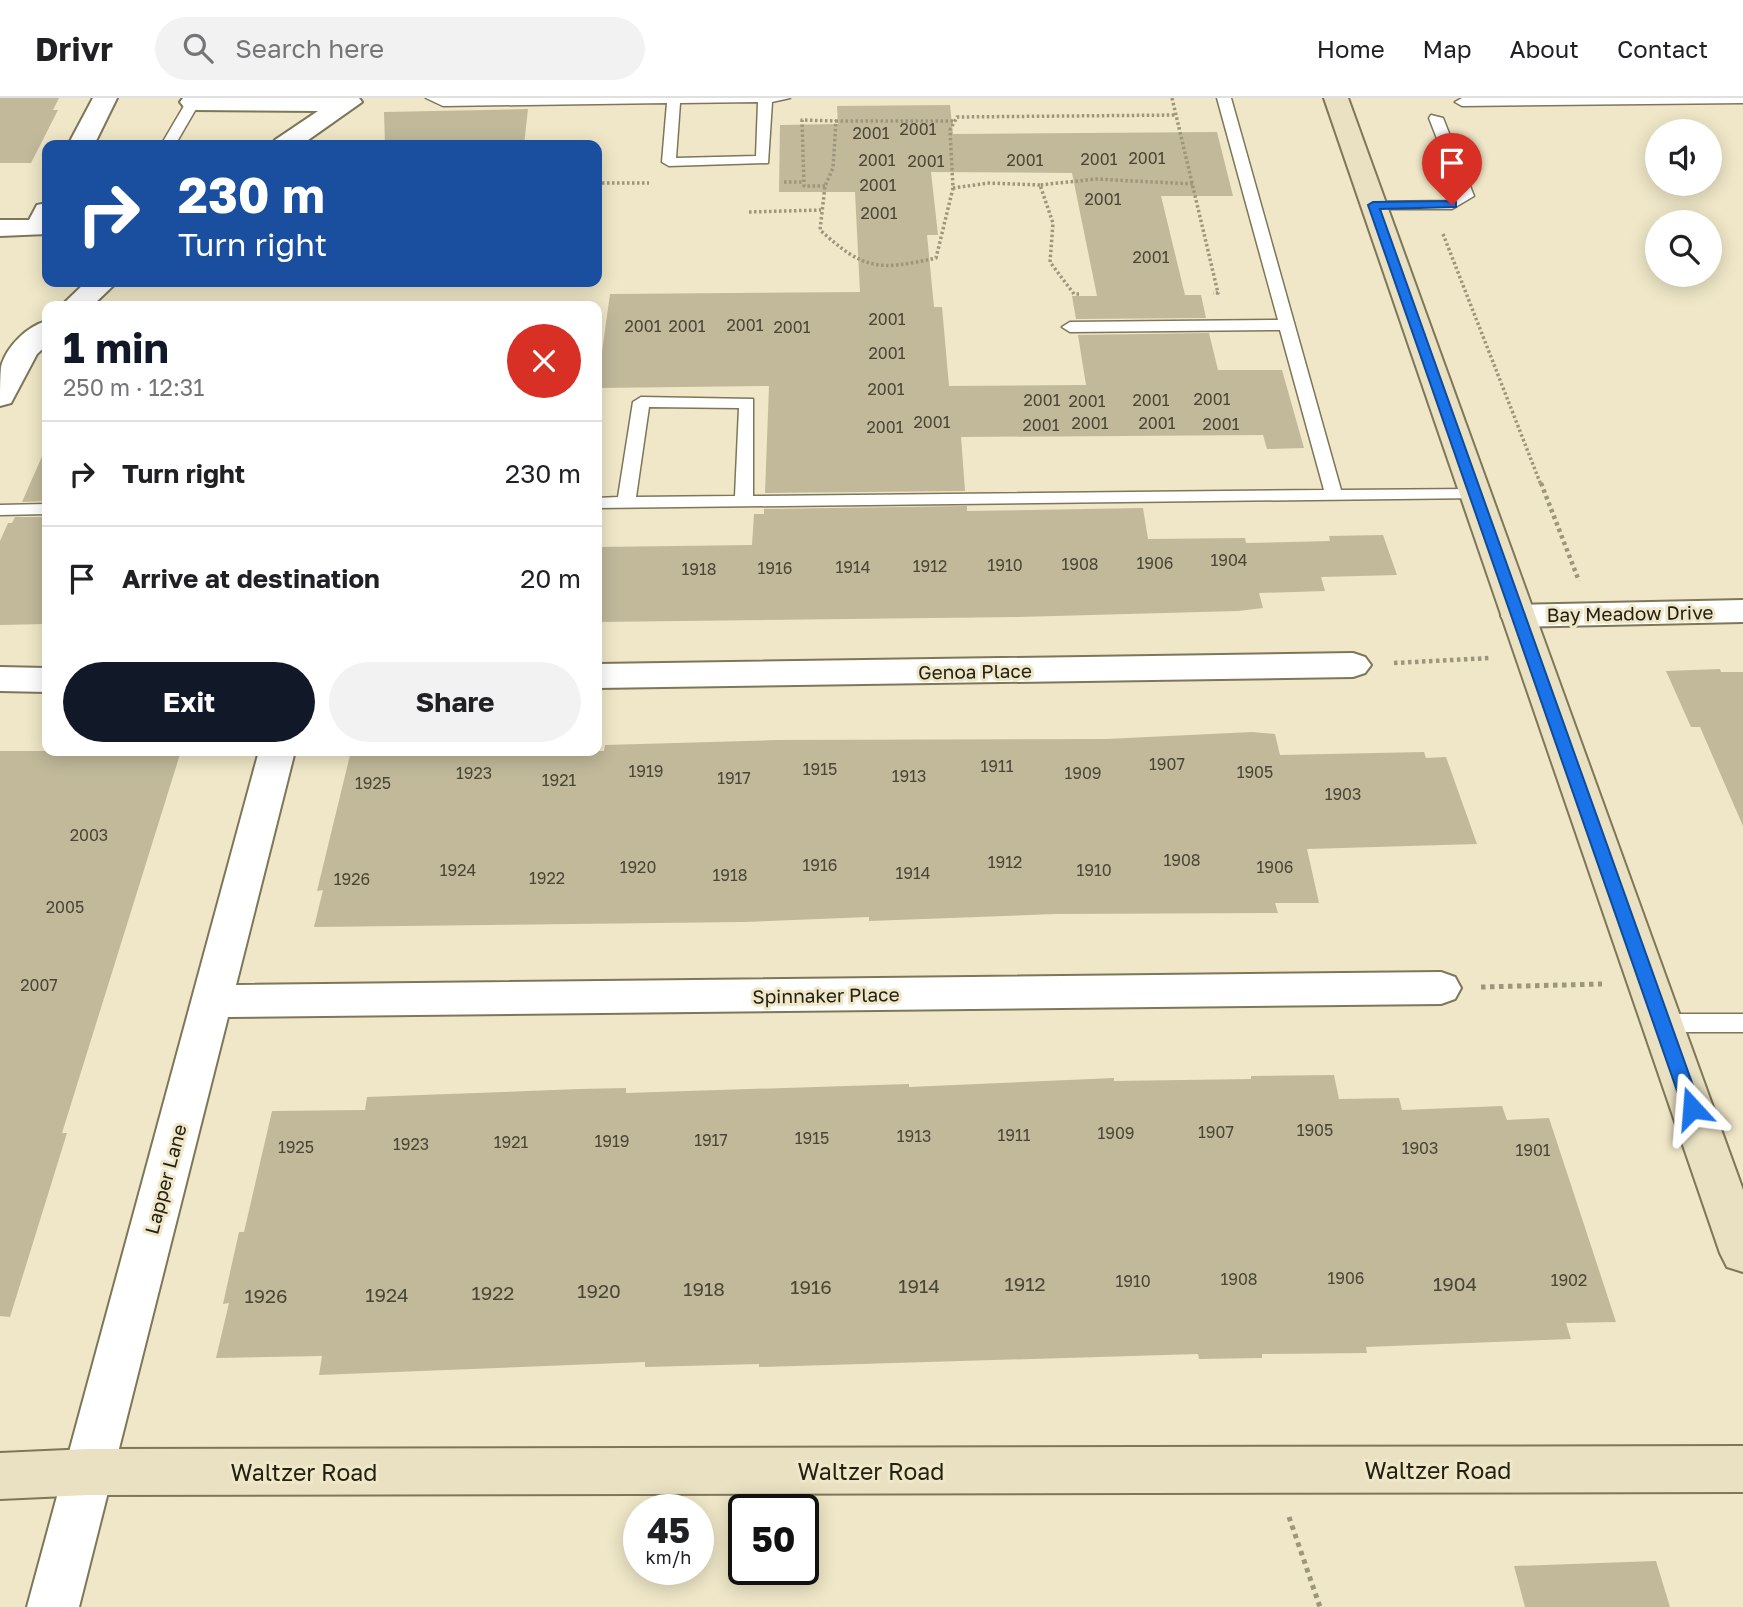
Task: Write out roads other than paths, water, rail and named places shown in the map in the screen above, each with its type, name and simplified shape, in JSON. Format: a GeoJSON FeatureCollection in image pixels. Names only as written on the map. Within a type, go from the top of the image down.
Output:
{"type":"FeatureCollection","features":[{"type":"Feature","properties":{"kind":"main road"},"geometry":{"type":"LineString","coordinates":[[1336,98],[1743,1253]]}},
{"type":"Feature","properties":{"kind":"main road","name":"Waltzer Road"},"geometry":{"type":"LineString","coordinates":[[0,1476],[89,1472],[1743,1469]]}},
{"type":"Feature","properties":{"kind":"street"},"geometry":{"type":"LineString","coordinates":[[84,140],[105,98]]}},
{"type":"Feature","properties":{"kind":"street"},"geometry":{"type":"LineString","coordinates":[[192,102],[351,101]]}},
{"type":"Feature","properties":{"kind":"street"},"geometry":{"type":"LineString","coordinates":[[292,140],[351,101]]}},
{"type":"Feature","properties":{"kind":"street"},"geometry":{"type":"LineString","coordinates":[[0,228],[38,229],[42,221]]}},
{"type":"Feature","properties":{"kind":"street"},"geometry":{"type":"LineString","coordinates":[[81,301],[97,287]]}},
{"type":"Feature","properties":{"kind":"street"},"geometry":{"type":"LineString","coordinates":[[0,397],[24,351],[42,335]]}},
{"type":"Feature","properties":{"kind":"street","name":"Bay Meadow Drive"},"geometry":{"type":"LineString","coordinates":[[1518,616],[1743,611]]}},
{"type":"Feature","properties":{"kind":"street","name":"Genoa Place"},"geometry":{"type":"LineString","coordinates":[[602,676],[1353,666]]}},
{"type":"Feature","properties":{"kind":"street"},"geometry":{"type":"LineString","coordinates":[[0,679],[42,680]]}},
{"type":"Feature","properties":{"kind":"street","name":"Lapper Lane"},"geometry":{"type":"LineString","coordinates":[[53,1607],[276,756]]}},
{"type":"Feature","properties":{"kind":"street","name":"Spinnaker Place"},"geometry":{"type":"LineString","coordinates":[[211,1001],[1441,988]]}},
{"type":"Feature","properties":{"kind":"lane"},"geometry":{"type":"LineString","coordinates":[[433,98],[443,102],[783,98]]}},
{"type":"Feature","properties":{"kind":"lane"},"geometry":{"type":"LineString","coordinates":[[674,99],[669,162],[763,160],[765,98]]}},
{"type":"Feature","properties":{"kind":"lane"},"geometry":{"type":"LineString","coordinates":[[1224,98],[1334,495]]}},
{"type":"Feature","properties":{"kind":"lane"},"geometry":{"type":"LineString","coordinates":[[1462,102],[1743,99]]}},
{"type":"Feature","properties":{"kind":"lane"},"geometry":{"type":"LineString","coordinates":[[171,140],[192,102]]}},
{"type":"Feature","properties":{"kind":"lane"},"geometry":{"type":"LineString","coordinates":[[1373,205],[1452,205],[1467,196],[1436,118]]}},
{"type":"Feature","properties":{"kind":"lane"},"geometry":{"type":"LineString","coordinates":[[1070,327],[1287,325]]}},
{"type":"Feature","properties":{"kind":"lane"},"geometry":{"type":"LineString","coordinates":[[626,503],[641,402],[747,403],[744,501]]}},
{"type":"Feature","properties":{"kind":"lane"},"geometry":{"type":"LineString","coordinates":[[602,503],[1475,494]]}},
{"type":"Feature","properties":{"kind":"lane"},"geometry":{"type":"LineString","coordinates":[[0,510],[42,509]]}},
{"type":"Feature","properties":{"kind":"lane"},"geometry":{"type":"LineString","coordinates":[[1662,1023],[1743,1023]]}}]}
